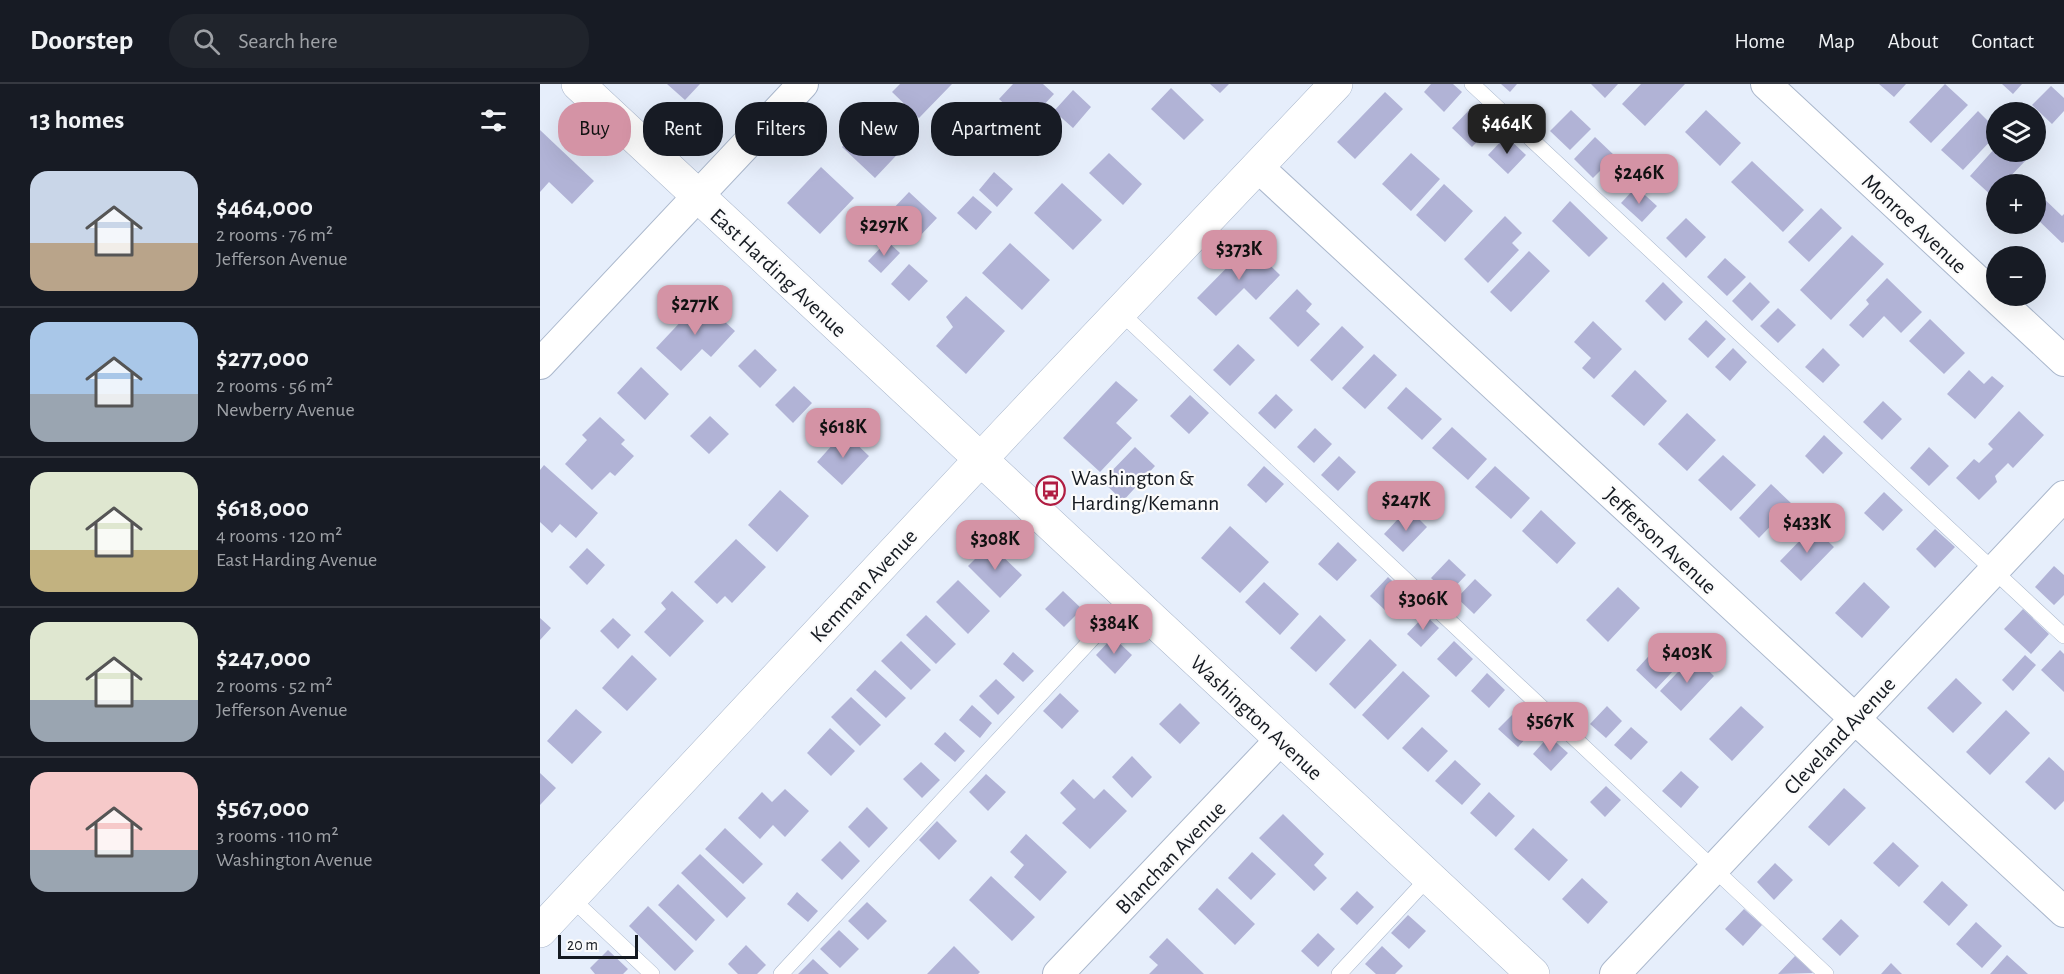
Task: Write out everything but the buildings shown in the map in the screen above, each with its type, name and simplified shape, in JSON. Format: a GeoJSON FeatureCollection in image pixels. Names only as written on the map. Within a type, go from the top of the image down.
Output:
{"type":"FeatureCollection","features":[{"type":"Feature","properties":{"kind":"street","name":"East Harding Avenue"},"geometry":{"type":"LineString","coordinates":[[578,84],[981,459]]}},
{"type":"Feature","properties":{"kind":"street"},"geometry":{"type":"LineString","coordinates":[[540,364],[803,84]]}},
{"type":"Feature","properties":{"kind":"street","name":"Kemman Avenue"},"geometry":{"type":"LineString","coordinates":[[540,931],[981,459],[1336,84]]}},
{"type":"Feature","properties":{"kind":"street","name":"Monroe Avenue"},"geometry":{"type":"LineString","coordinates":[[1766,84],[2064,362]]}},
{"type":"Feature","properties":{"kind":"street","name":"Jefferson Avenue"},"geometry":{"type":"LineString","coordinates":[[1258,167],[2064,912]]}},
{"type":"Feature","properties":{"kind":"street","name":"Washington Avenue"},"geometry":{"type":"LineString","coordinates":[[981,459],[1533,974]]}},
{"type":"Feature","properties":{"kind":"street","name":"Cleveland Avenue"},"geometry":{"type":"LineString","coordinates":[[1615,974],[2064,496]]}},
{"type":"Feature","properties":{"kind":"street","name":"Blanchan Avenue"},"geometry":{"type":"LineString","coordinates":[[1058,974],[1281,739]]}},
{"type":"Feature","properties":{"kind":"lane"},"geometry":{"type":"LineString","coordinates":[[1472,84],[2064,636]]}},
{"type":"Feature","properties":{"kind":"lane"},"geometry":{"type":"LineString","coordinates":[[1120,312],[1826,974]]}},
{"type":"Feature","properties":{"kind":"lane"},"geometry":{"type":"LineString","coordinates":[[781,974],[1130,598]]}},
{"type":"Feature","properties":{"kind":"lane"},"geometry":{"type":"LineString","coordinates":[[1339,974],[1429,877]]}},
{"type":"Feature","properties":{"kind":"lane"},"geometry":{"type":"LineString","coordinates":[[571,898],[652,974]]}},
{"type":"Feature","properties":{"kind":"place","name":"Washington & Harding/Kemann"},"geometry":{"type":"Point","coordinates":[1050,490]}}]}
